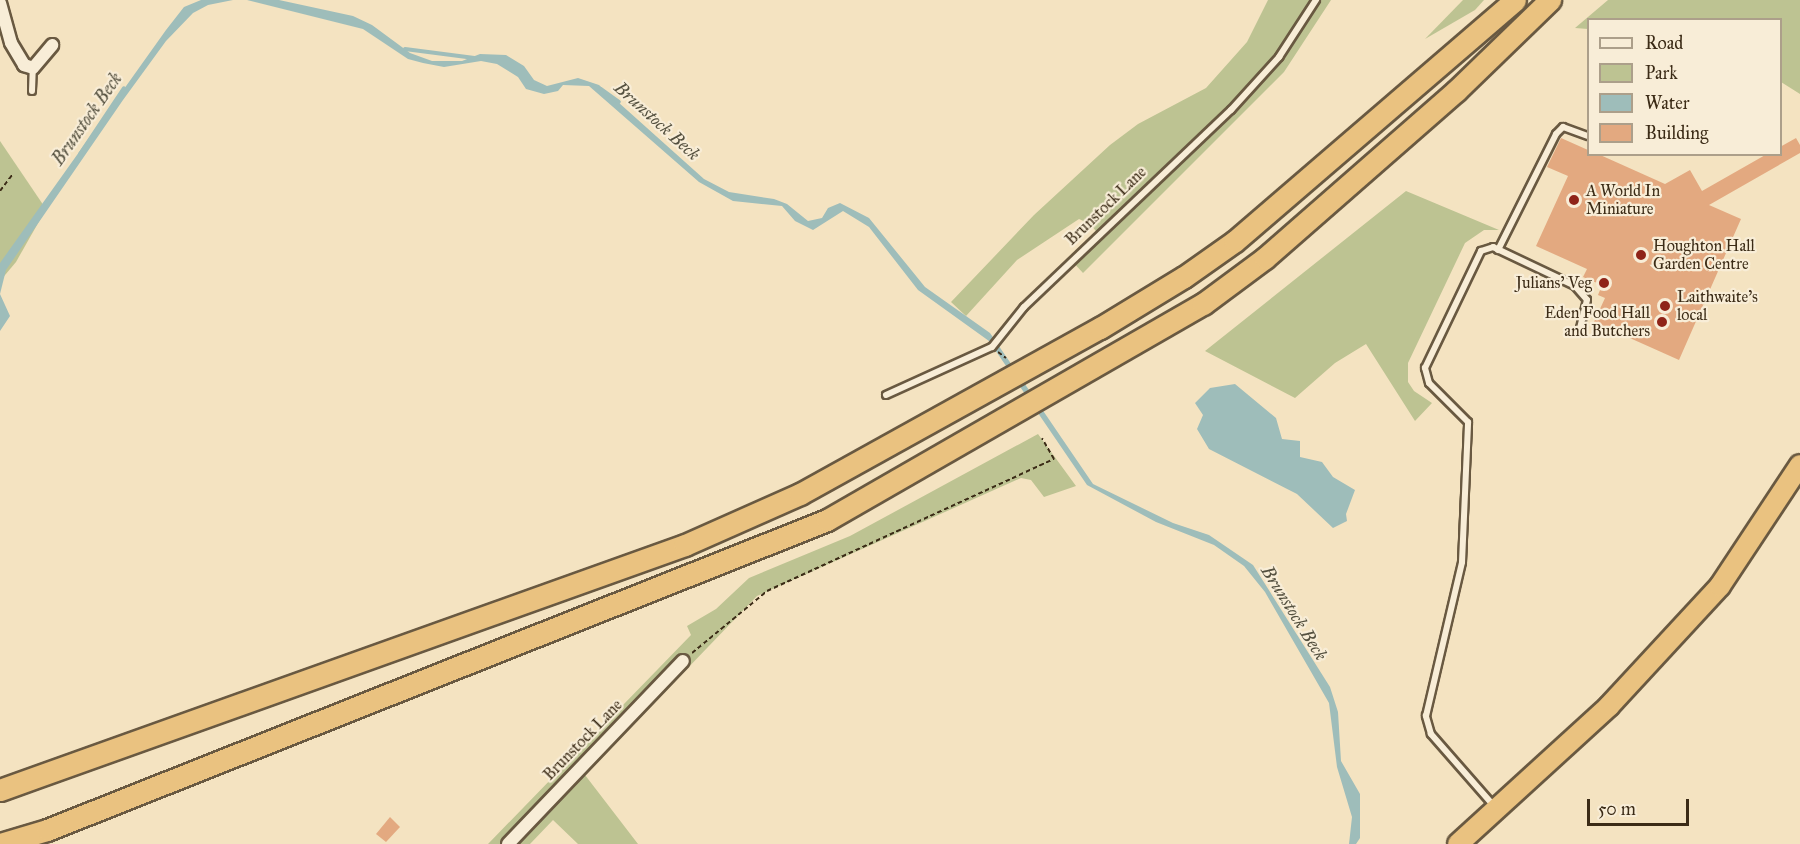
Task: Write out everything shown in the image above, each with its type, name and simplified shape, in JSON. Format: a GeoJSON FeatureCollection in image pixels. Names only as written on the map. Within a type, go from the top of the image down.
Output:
{"type":"FeatureCollection","features":[{"type":"Feature","properties":{"kind":"highway"},"geometry":{"type":"LineString","coordinates":[[0,790],[685,544],[800,494],[1100,328],[1184,277],[1235,241],[1515,0]]}},
{"type":"Feature","properties":{"kind":"highway"},"geometry":{"type":"LineString","coordinates":[[0,844],[47,830],[827,520],[1203,304],[1265,258],[1456,91],[1550,0]]}},
{"type":"Feature","properties":{"kind":"highway"},"geometry":{"type":"LineString","coordinates":[[1458,844],[1609,706],[1719,586],[1800,465]]}},
{"type":"Feature","properties":{"kind":"street"},"geometry":{"type":"LineString","coordinates":[[0,3],[18,58],[33,68],[52,45]]}},
{"type":"Feature","properties":{"kind":"street","name":"Brunstock Lane"},"geometry":{"type":"LineString","coordinates":[[508,844],[683,661]]}},
{"type":"Feature","properties":{"kind":"lane","name":"Brunstock Lane"},"geometry":{"type":"LineString","coordinates":[[886,395],[992,347],[1024,307],[1231,110],[1279,57],[1316,0]]}},
{"type":"Feature","properties":{"kind":"lane"},"geometry":{"type":"LineString","coordinates":[[32,91],[33,68]]}},
{"type":"Feature","properties":{"kind":"lane"},"geometry":{"type":"LineString","coordinates":[[1498,250],[1556,134],[1563,127],[1587,136]]}},
{"type":"Feature","properties":{"kind":"lane"},"geometry":{"type":"LineString","coordinates":[[1497,808],[1431,734],[1426,717],[1462,562],[1468,422],[1429,383],[1425,368],[1480,251],[1498,250],[1575,286],[1587,300],[1579,333]]}},
{"type":"Feature","properties":{"kind":"path"},"geometry":{"type":"LineString","coordinates":[[0,191],[13,174]]}},
{"type":"Feature","properties":{"kind":"path"},"geometry":{"type":"LineString","coordinates":[[683,661],[767,591],[1054,459],[1042,438]]}},
{"type":"Feature","properties":{"kind":"green space"},"geometry":{"type":"Polygon","coordinates":[[[1268,0],[1331,0],[1284,72],[1083,273],[1072,261],[1101,237],[1090,224],[1079,219],[1017,260],[966,316],[951,302],[1034,215],[1110,145],[1138,124],[1206,88],[1247,42],[1268,0]]]}},
{"type":"Feature","properties":{"kind":"green space"},"geometry":{"type":"Polygon","coordinates":[[[1463,0],[1484,0],[1475,10],[1425,39],[1463,0]]]}},
{"type":"Feature","properties":{"kind":"green space"},"geometry":{"type":"Polygon","coordinates":[[[1608,0],[1800,0],[1800,94],[1782,83],[1782,18],[1587,18],[1587,29],[1575,28],[1608,0]]]}},
{"type":"Feature","properties":{"kind":"green space"},"geometry":{"type":"Polygon","coordinates":[[[0,141],[46,209],[16,262],[0,281],[0,141]]]}},
{"type":"Feature","properties":{"kind":"green space"},"geometry":{"type":"Polygon","coordinates":[[[1406,191],[1499,230],[1484,230],[1465,243],[1408,363],[1408,382],[1414,391],[1432,403],[1415,421],[1366,344],[1335,363],[1295,398],[1205,351],[1406,191]]]}},
{"type":"Feature","properties":{"kind":"green space"},"geometry":{"type":"Polygon","coordinates":[[[1038,434],[1076,486],[1044,497],[1031,480],[1021,478],[757,596],[585,775],[638,844],[578,844],[553,820],[530,844],[488,844],[691,635],[687,626],[716,609],[749,578],[850,536],[1038,434]]]}},
{"type":"Feature","properties":{"kind":"water","name":"Brunstock Beck"},"geometry":{"type":"Polygon","coordinates":[[[201,0],[233,0],[208,5],[193,13],[166,41],[6,270],[0,294],[0,263],[184,7],[201,0]]]}},
{"type":"Feature","properties":{"kind":"water","name":"Brunstock Beck"},"geometry":{"type":"Polygon","coordinates":[[[247,0],[279,0],[353,16],[372,25],[410,53],[432,61],[462,61],[480,54],[506,55],[524,66],[534,80],[547,86],[578,78],[599,85],[704,179],[729,192],[774,199],[787,204],[808,221],[822,218],[828,208],[840,203],[869,218],[925,287],[990,333],[1093,484],[1173,523],[1209,535],[1253,565],[1330,687],[1338,712],[1341,761],[1360,794],[1360,838],[1356,844],[1349,844],[1352,817],[1337,767],[1329,703],[1265,592],[1244,566],[1214,545],[1156,522],[1087,485],[989,341],[918,290],[869,227],[843,211],[813,230],[795,221],[782,206],[733,201],[699,182],[589,86],[563,85],[558,91],[544,94],[526,89],[518,77],[497,64],[481,61],[444,67],[423,63],[408,59],[363,29],[247,0]]]}},
{"type":"Feature","properties":{"kind":"water"},"geometry":{"type":"Polygon","coordinates":[[[0,294],[10,316],[0,331],[0,294]]]}},
{"type":"Feature","properties":{"kind":"water"},"geometry":{"type":"Polygon","coordinates":[[[1235,384],[1276,418],[1282,439],[1300,441],[1300,457],[1322,462],[1333,477],[1355,490],[1346,514],[1347,521],[1333,528],[1297,494],[1209,449],[1197,429],[1203,415],[1195,403],[1210,388],[1235,384]]]}},
{"type":"Feature","properties":{"kind":"building","name":"Houghton Hall Garden Centre"},"geometry":{"type":"Polygon","coordinates":[[[1561,138],[1587,150],[1587,156],[1602,156],[1665,184],[1690,170],[1702,191],[1763,156],[1782,156],[1782,146],[1796,138],[1800,145],[1800,153],[1709,205],[1741,219],[1679,360],[1594,322],[1605,298],[1598,295],[1602,285],[1583,277],[1587,269],[1536,246],[1568,176],[1547,167],[1561,138]]]}},
{"type":"Feature","properties":{"kind":"building"},"geometry":{"type":"Polygon","coordinates":[[[390,817],[400,827],[386,842],[376,834],[390,817]]]}},
{"type":"Feature","properties":{"kind":"waterway","name":"Brunstock Beck"},"geometry":{"type":"LineString","coordinates":[[405,49],[474,58]]}},
{"type":"Feature","properties":{"kind":"waterway","name":"Brunstock Beck"},"geometry":{"type":"LineString","coordinates":[[80,154],[124,88]]}},
{"type":"Feature","properties":{"kind":"waterway","name":"Brunstock Beck"},"geometry":{"type":"LineString","coordinates":[[601,89],[619,102]]}},
{"type":"Feature","properties":{"kind":"place","name":"A World In Miniature"},"geometry":{"type":"Point","coordinates":[1574,200]}},
{"type":"Feature","properties":{"kind":"place","name":"Houghton Hall Garden Centre"},"geometry":{"type":"Point","coordinates":[1641,255]}},
{"type":"Feature","properties":{"kind":"place","name":"Julians' Veg"},"geometry":{"type":"Point","coordinates":[1604,283]}},
{"type":"Feature","properties":{"kind":"place","name":"Laithwaite’s local"},"geometry":{"type":"Point","coordinates":[1665,306]}},
{"type":"Feature","properties":{"kind":"place","name":"Eden Food Hall and Butchers"},"geometry":{"type":"Point","coordinates":[1662,322]}}]}
